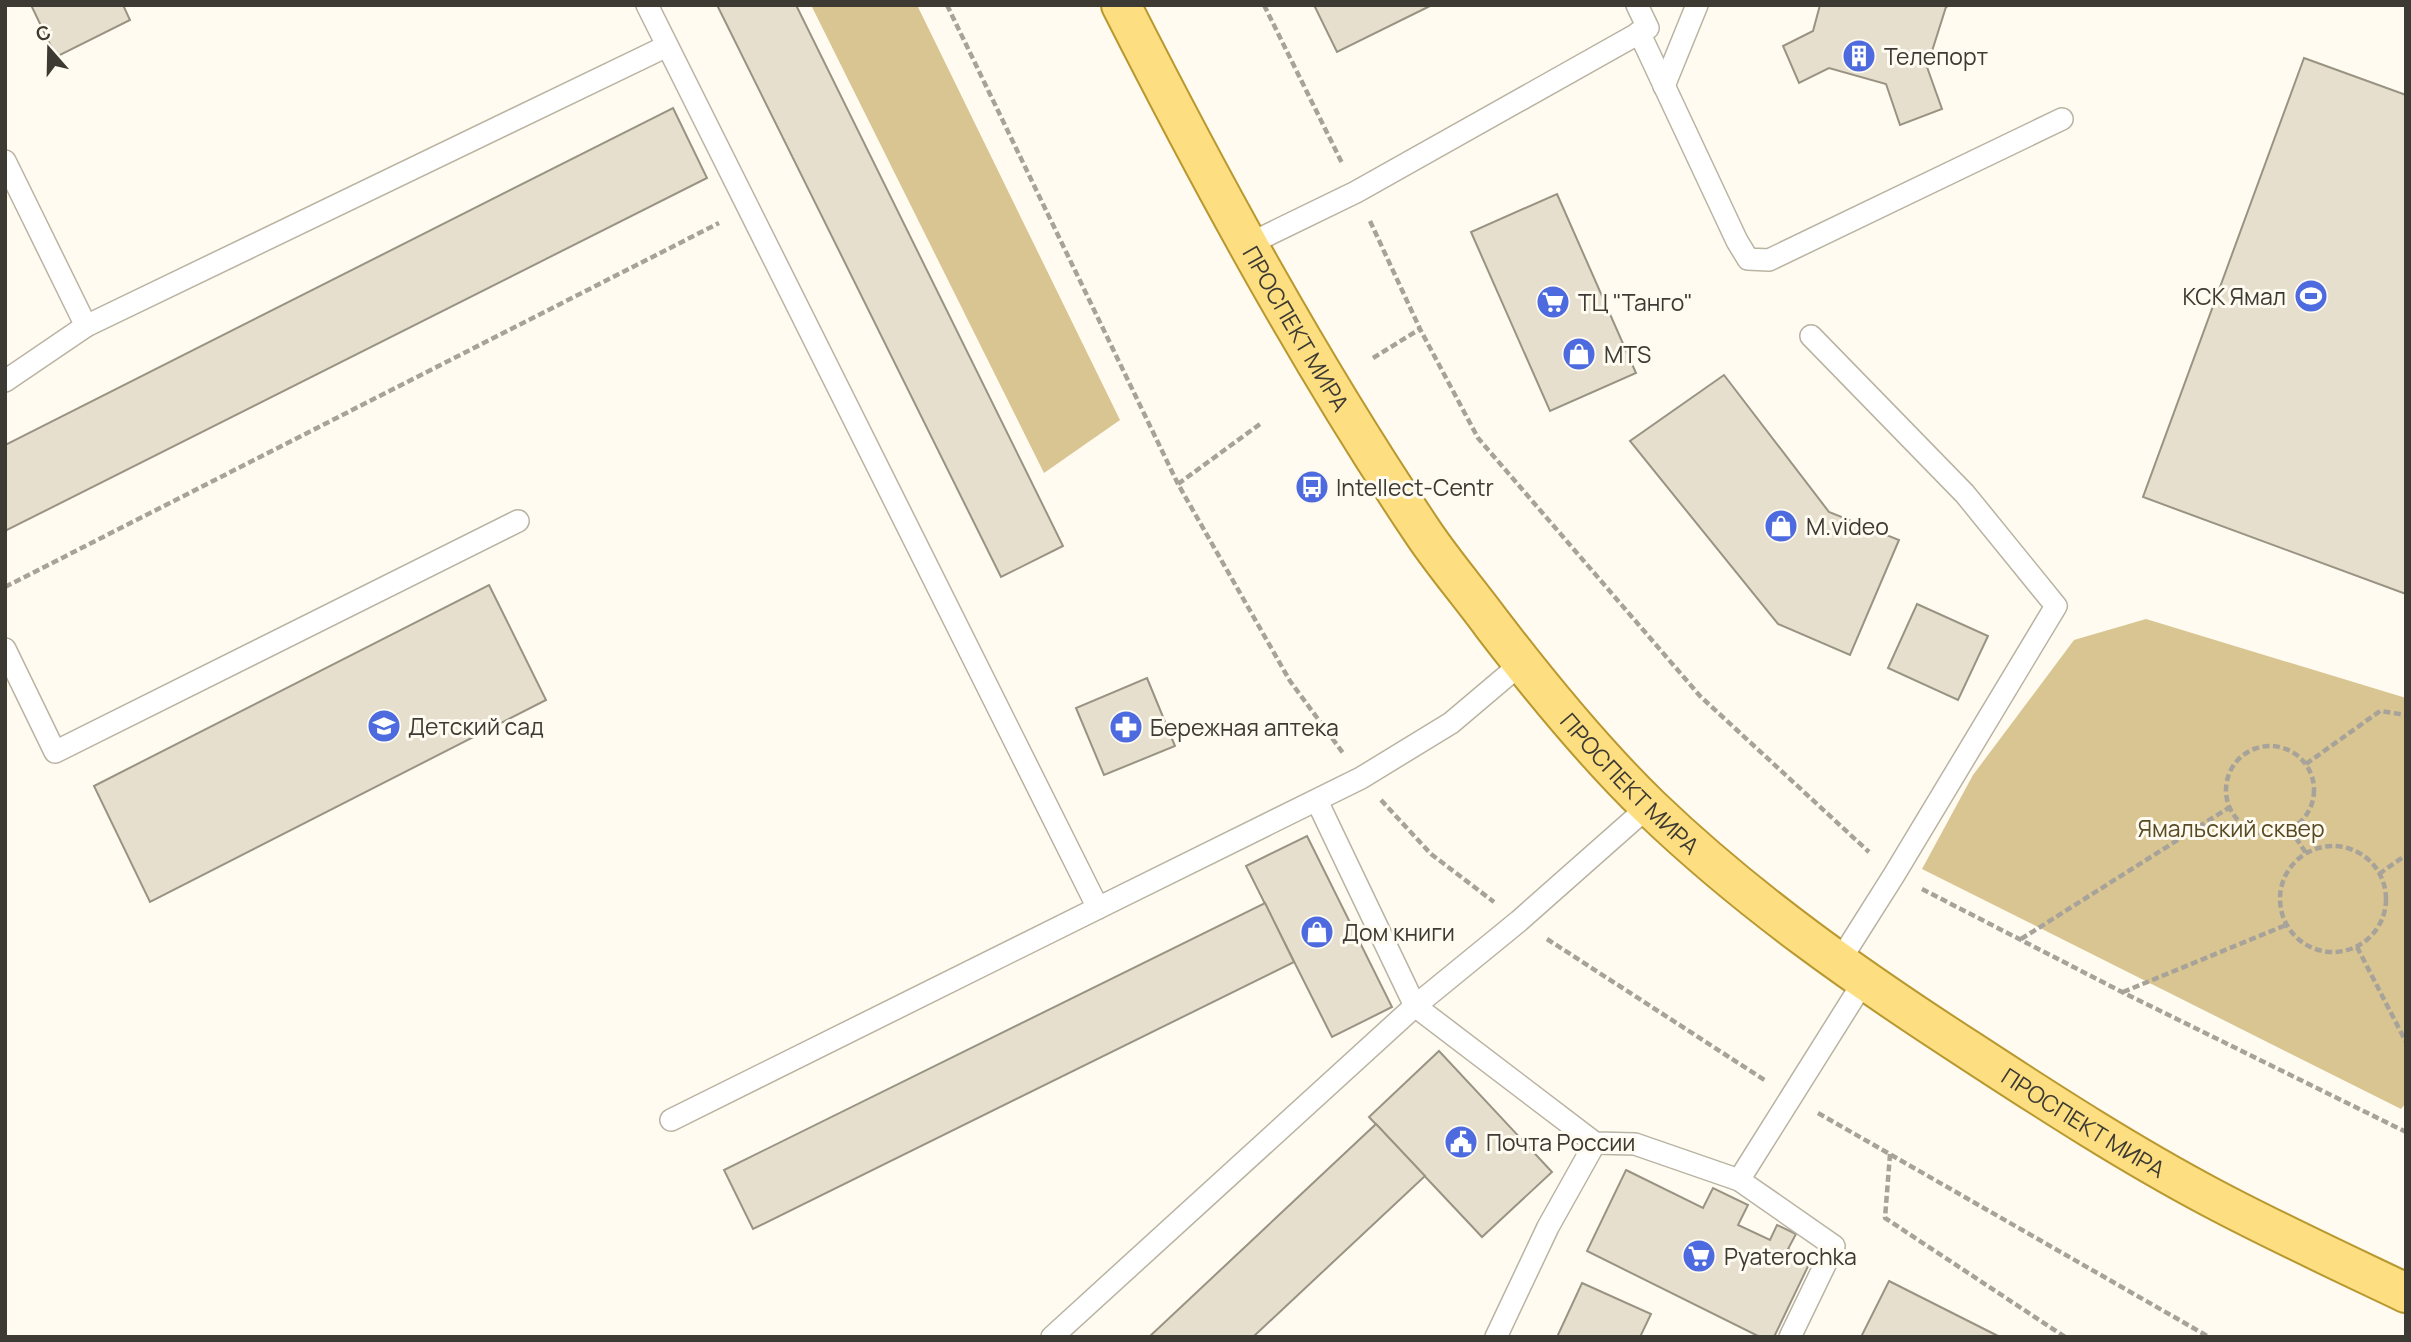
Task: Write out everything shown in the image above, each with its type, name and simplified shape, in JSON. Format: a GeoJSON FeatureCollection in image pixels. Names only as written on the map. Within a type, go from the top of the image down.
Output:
{"type":"FeatureCollection","features":[{"type":"Feature","properties":{"kind":"main road","name":"ПРОСПЕКТ МИРА"},"geometry":{"type":"LineString","coordinates":[[1121,5],[1249,244],[1350,420],[1427,538],[1522,663],[1649,806],[1727,877],[1851,972],[2119,1146],[2214,1199],[2406,1293]]}},
{"type":"Feature","properties":{"kind":"lane"},"geometry":{"type":"LineString","coordinates":[[647,5],[1098,908]]}},
{"type":"Feature","properties":{"kind":"lane"},"geometry":{"type":"LineString","coordinates":[[1249,244],[1356,192],[1648,28],[1637,5]]}},
{"type":"Feature","properties":{"kind":"lane"},"geometry":{"type":"LineString","coordinates":[[1664,86],[1697,5]]}},
{"type":"Feature","properties":{"kind":"lane"},"geometry":{"type":"LineString","coordinates":[[1639,32],[1737,241],[1748,258],[1769,260],[2062,119]]}},
{"type":"Feature","properties":{"kind":"lane"},"geometry":{"type":"LineString","coordinates":[[5,381],[86,326],[667,46]]}},
{"type":"Feature","properties":{"kind":"lane"},"geometry":{"type":"LineString","coordinates":[[5,161],[86,326]]}},
{"type":"Feature","properties":{"kind":"lane"},"geometry":{"type":"LineString","coordinates":[[1740,1180],[1790,1097],[1895,875],[2056,606],[1965,494],[1811,336]]}},
{"type":"Feature","properties":{"kind":"lane"},"geometry":{"type":"LineString","coordinates":[[5,649],[55,752],[518,521]]}},
{"type":"Feature","properties":{"kind":"lane"},"geometry":{"type":"LineString","coordinates":[[671,1120],[1361,778],[1451,723],[1522,663]]}},
{"type":"Feature","properties":{"kind":"lane"},"geometry":{"type":"LineString","coordinates":[[1317,801],[1415,1006],[1595,1143],[1635,1144],[1740,1180],[1834,1246],[1790,1337]]}},
{"type":"Feature","properties":{"kind":"lane"},"geometry":{"type":"LineString","coordinates":[[1052,1337],[1415,1006],[1519,921],[1649,806]]}},
{"type":"Feature","properties":{"kind":"lane"},"geometry":{"type":"LineString","coordinates":[[1496,1337],[1548,1227],[1595,1143]]}},
{"type":"Feature","properties":{"kind":"path"},"geometry":{"type":"LineString","coordinates":[[947,5],[1178,484],[1290,681],[1361,778],[1431,854],[1519,921],[1790,1097],[2209,1337]]}},
{"type":"Feature","properties":{"kind":"path"},"geometry":{"type":"LineString","coordinates":[[1264,5],[1420,329],[1478,438],[1700,696],[1895,875],[2122,992],[2406,1132]]}},
{"type":"Feature","properties":{"kind":"path"},"geometry":{"type":"LineString","coordinates":[[5,587],[748,208]]}},
{"type":"Feature","properties":{"kind":"path"},"geometry":{"type":"LineString","coordinates":[[1373,358],[1420,329]]}},
{"type":"Feature","properties":{"kind":"path"},"geometry":{"type":"LineString","coordinates":[[1178,484],[1260,424]]}},
{"type":"Feature","properties":{"kind":"path"},"geometry":{"type":"LineString","coordinates":[[2306,764],[2380,711],[2406,715]]}},
{"type":"Feature","properties":{"kind":"path"},"geometry":{"type":"LineString","coordinates":[[2269,746],[2296,754],[2306,764],[2313,778],[2314,793],[2311,807],[2302,821],[2290,830],[2277,834],[2262,833],[2237,819],[2230,807],[2228,779],[2243,756],[2255,749],[2269,746]]}},
{"type":"Feature","properties":{"kind":"path"},"geometry":{"type":"LineString","coordinates":[[2021,940],[2230,807]]}},
{"type":"Feature","properties":{"kind":"path"},"geometry":{"type":"LineString","coordinates":[[2290,830],[2306,853]]}},
{"type":"Feature","properties":{"kind":"path"},"geometry":{"type":"LineString","coordinates":[[2331,847],[2355,851],[2369,861],[2379,874],[2385,890],[2381,923],[2371,937],[2357,947],[2342,952],[2317,949],[2296,938],[2286,925],[2280,893],[2289,871],[2306,853],[2331,847]]}},
{"type":"Feature","properties":{"kind":"path"},"geometry":{"type":"LineString","coordinates":[[2379,874],[2406,855]]}},
{"type":"Feature","properties":{"kind":"path"},"geometry":{"type":"LineString","coordinates":[[2122,992],[2286,925]]}},
{"type":"Feature","properties":{"kind":"path"},"geometry":{"type":"LineString","coordinates":[[2357,947],[2406,1042]]}},
{"type":"Feature","properties":{"kind":"path"},"geometry":{"type":"LineString","coordinates":[[1890,1154],[1885,1218],[2065,1337]]}},
{"type":"Feature","properties":{"kind":"green space"},"geometry":{"type":"Polygon","coordinates":[[[811,5],[917,5],[1120,420],[1044,473],[811,5]]]}},
{"type":"Feature","properties":{"kind":"green space","name":"Ямальский сквер"},"geometry":{"type":"Polygon","coordinates":[[[2146,619],[2406,698],[2406,1103],[2401,1109],[1922,869],[1973,775],[2074,640],[2146,619]]]}},
{"type":"Feature","properties":{"kind":"building"},"geometry":{"type":"Polygon","coordinates":[[[31,5],[123,5],[130,20],[56,57],[31,5]]]}},
{"type":"Feature","properties":{"kind":"building"},"geometry":{"type":"Polygon","coordinates":[[[717,5],[796,5],[1063,546],[1001,577],[717,5]]]}},
{"type":"Feature","properties":{"kind":"building"},"geometry":{"type":"Polygon","coordinates":[[[1314,5],[1432,5],[1337,52],[1314,5]]]}},
{"type":"Feature","properties":{"kind":"building","name":"Телепорт"},"geometry":{"type":"Polygon","coordinates":[[[1820,5],[1950,5],[1946,7],[1927,67],[1942,109],[1900,125],[1886,84],[1829,68],[1799,83],[1783,46],[1813,31],[1820,5]]]}},
{"type":"Feature","properties":{"kind":"building","name":"КСК Ямал"},"geometry":{"type":"Polygon","coordinates":[[[2304,58],[2406,95],[2406,594],[2143,497],[2304,58]]]}},
{"type":"Feature","properties":{"kind":"building"},"geometry":{"type":"Polygon","coordinates":[[[673,108],[707,178],[5,531],[5,445],[673,108]]]}},
{"type":"Feature","properties":{"kind":"building","name":"ТЦ \"Танго\""},"geometry":{"type":"Polygon","coordinates":[[[1557,194],[1636,373],[1550,411],[1471,232],[1557,194]]]}},
{"type":"Feature","properties":{"kind":"building","name":"M.video"},"geometry":{"type":"Polygon","coordinates":[[[1724,375],[1829,512],[1899,540],[1850,655],[1778,624],[1630,441],[1724,375]]]}},
{"type":"Feature","properties":{"kind":"building"},"geometry":{"type":"Polygon","coordinates":[[[489,585],[546,700],[150,902],[94,786],[489,585]]]}},
{"type":"Feature","properties":{"kind":"building"},"geometry":{"type":"Polygon","coordinates":[[[1917,604],[1988,636],[1958,700],[1888,668],[1917,604]]]}},
{"type":"Feature","properties":{"kind":"building","name":"Бережная аптека"},"geometry":{"type":"Polygon","coordinates":[[[1147,678],[1175,746],[1104,775],[1076,708],[1147,678]]]}},
{"type":"Feature","properties":{"kind":"building","name":"Дом книги"},"geometry":{"type":"Polygon","coordinates":[[[1307,836],[1392,1007],[1332,1037],[1246,866],[1307,836]]]}},
{"type":"Feature","properties":{"kind":"building"},"geometry":{"type":"Polygon","coordinates":[[[1265,903],[1294,962],[753,1229],[724,1170],[1265,903]]]}},
{"type":"Feature","properties":{"kind":"building"},"geometry":{"type":"Polygon","coordinates":[[[1439,1051],[1552,1172],[1482,1237],[1369,1117],[1439,1051]]]}},
{"type":"Feature","properties":{"kind":"building"},"geometry":{"type":"Polygon","coordinates":[[[1376,1124],[1425,1176],[1253,1337],[1149,1337],[1376,1124]]]}},
{"type":"Feature","properties":{"kind":"building","name":"Pyaterochka"},"geometry":{"type":"Polygon","coordinates":[[[1626,1170],[1703,1208],[1713,1188],[1748,1205],[1738,1225],[1770,1240],[1777,1225],[1796,1234],[1788,1249],[1811,1260],[1774,1337],[1760,1337],[1587,1251],[1626,1170]]]}},
{"type":"Feature","properties":{"kind":"building"},"geometry":{"type":"Polygon","coordinates":[[[1889,1281],[2000,1337],[1861,1337],[1889,1281]]]}},
{"type":"Feature","properties":{"kind":"building"},"geometry":{"type":"Polygon","coordinates":[[[1582,1283],[1651,1314],[1640,1337],[1557,1337],[1582,1283]]]}},
{"type":"Feature","properties":{"kind":"place","name":"Телепорт"},"geometry":{"type":"Point","coordinates":[1859,56]}},
{"type":"Feature","properties":{"kind":"place","name":"КСК Ямал"},"geometry":{"type":"Point","coordinates":[2311,296]}},
{"type":"Feature","properties":{"kind":"place","name":"ТЦ \"Танго\""},"geometry":{"type":"Point","coordinates":[1553,302]}},
{"type":"Feature","properties":{"kind":"place","name":"MTS"},"geometry":{"type":"Point","coordinates":[1579,354]}},
{"type":"Feature","properties":{"kind":"place","name":"Intellect-Centr"},"geometry":{"type":"Point","coordinates":[1312,487]}},
{"type":"Feature","properties":{"kind":"place","name":"M.video"},"geometry":{"type":"Point","coordinates":[1781,526]}},
{"type":"Feature","properties":{"kind":"place","name":"Детский сад"},"geometry":{"type":"Point","coordinates":[384,726]}},
{"type":"Feature","properties":{"kind":"place","name":"Бережная аптека"},"geometry":{"type":"Point","coordinates":[1126,727]}},
{"type":"Feature","properties":{"kind":"place","name":"Дом книги"},"geometry":{"type":"Point","coordinates":[1317,932]}},
{"type":"Feature","properties":{"kind":"place","name":"Почта России"},"geometry":{"type":"Point","coordinates":[1461,1142]}},
{"type":"Feature","properties":{"kind":"place","name":"Pyaterochka"},"geometry":{"type":"Point","coordinates":[1699,1256]}}]}
